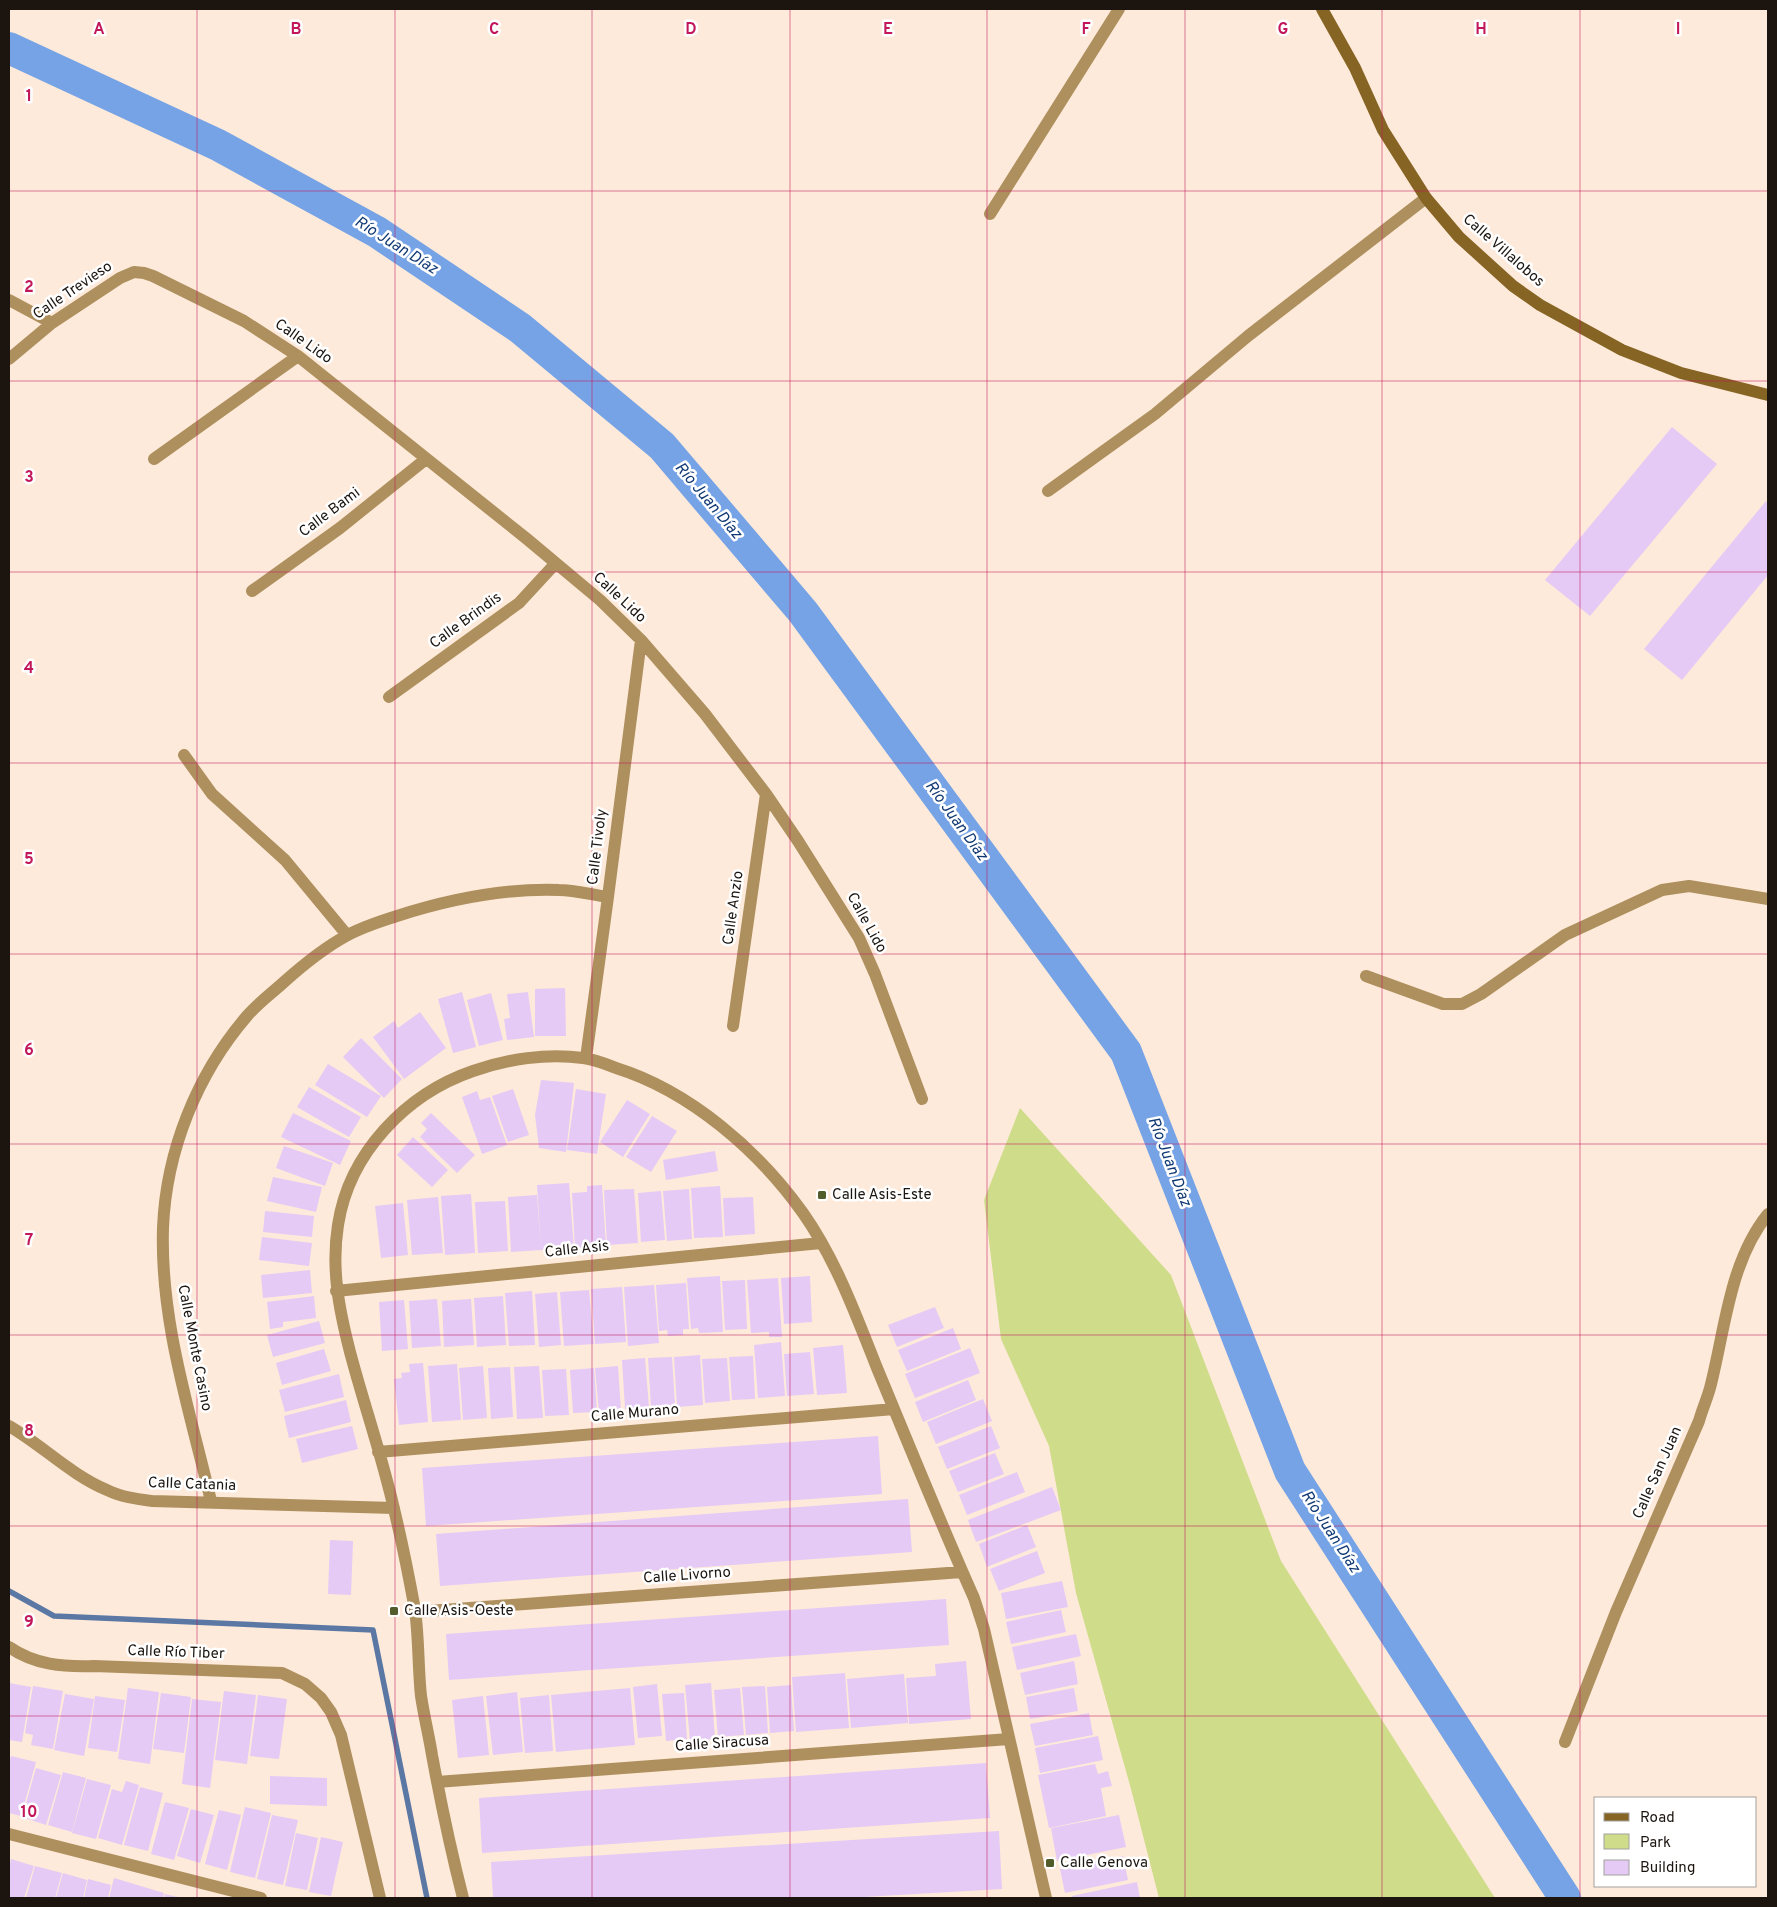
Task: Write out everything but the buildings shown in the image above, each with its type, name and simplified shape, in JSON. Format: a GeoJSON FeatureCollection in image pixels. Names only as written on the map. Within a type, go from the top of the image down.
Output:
{"type":"FeatureCollection","features":[{"type":"Feature","properties":{"kind":"main road","name":"Calle Villalobos"},"geometry":{"type":"LineString","coordinates":[[1322,9],[1354,68],[1383,130],[1426,198],[1459,237],[1513,286],[1540,305],[1622,350],[1682,373],[1768,395]]}},
{"type":"Feature","properties":{"kind":"street"},"geometry":{"type":"LineString","coordinates":[[990,214],[1119,9]]}},
{"type":"Feature","properties":{"kind":"street"},"geometry":{"type":"LineString","coordinates":[[1048,491],[1155,414],[1248,336],[1426,198]]}},
{"type":"Feature","properties":{"kind":"street","name":"Calle Trevieso"},"geometry":{"type":"LineString","coordinates":[[9,359],[52,322],[120,278],[134,272]]}},
{"type":"Feature","properties":{"kind":"street","name":"Calle Lido"},"geometry":{"type":"LineString","coordinates":[[134,272],[144,272],[192,294],[244,321],[298,356],[527,538],[555,564],[600,600],[641,640],[705,714],[766,794],[859,938],[875,974],[922,1098]]}},
{"type":"Feature","properties":{"kind":"street"},"geometry":{"type":"LineString","coordinates":[[9,300],[52,322]]}},
{"type":"Feature","properties":{"kind":"street"},"geometry":{"type":"LineString","coordinates":[[154,459],[298,356]]}},
{"type":"Feature","properties":{"kind":"street","name":"Calle Bami"},"geometry":{"type":"LineString","coordinates":[[252,591],[340,528],[426,459]]}},
{"type":"Feature","properties":{"kind":"street","name":"Calle Brindis"},"geometry":{"type":"LineString","coordinates":[[389,697],[519,603],[555,564]]}},
{"type":"Feature","properties":{"kind":"street","name":"Calle Tivoly"},"geometry":{"type":"LineString","coordinates":[[586,1058],[641,640]]}},
{"type":"Feature","properties":{"kind":"street"},"geometry":{"type":"LineString","coordinates":[[184,754],[212,794],[285,860],[347,935]]}},
{"type":"Feature","properties":{"kind":"street","name":"Calle Anzio"},"geometry":{"type":"LineString","coordinates":[[733,1026],[766,794]]}},
{"type":"Feature","properties":{"kind":"street"},"geometry":{"type":"LineString","coordinates":[[1366,976],[1443,1004],[1462,1004],[1481,994],[1565,935],[1662,890],[1689,886],[1768,899]]}},
{"type":"Feature","properties":{"kind":"street","name":"Calle Monte Casino"},"geometry":{"type":"LineString","coordinates":[[211,1502],[168,1318],[163,1273],[163,1227],[169,1176],[193,1099],[205,1075],[236,1030],[261,1002],[303,966],[347,935],[426,906],[448,900],[490,893],[561,890],[608,897]]}},
{"type":"Feature","properties":{"kind":"street"},"geometry":{"type":"LineString","coordinates":[[463,1898],[448,1838],[422,1698],[415,1612],[394,1508],[357,1378],[336,1291],[335,1257],[338,1222],[348,1188],[378,1135],[424,1095],[450,1079],[481,1068],[514,1060],[550,1057],[586,1058],[640,1075],[692,1104],[764,1165],[805,1215],[842,1283],[974,1598],[984,1629],[1046,1898]]}},
{"type":"Feature","properties":{"kind":"street","name":"Calle San Juan"},"geometry":{"type":"LineString","coordinates":[[1565,1742],[1616,1612],[1699,1421],[1710,1388],[1733,1286],[1754,1236],[1768,1214]]}},
{"type":"Feature","properties":{"kind":"street","name":"Calle Asis"},"geometry":{"type":"LineString","coordinates":[[336,1291],[821,1243]]}},
{"type":"Feature","properties":{"kind":"street","name":"Calle Murano"},"geometry":{"type":"LineString","coordinates":[[378,1452],[894,1409]]}},
{"type":"Feature","properties":{"kind":"street","name":"Calle Catania"},"geometry":{"type":"LineString","coordinates":[[9,1426],[81,1476],[107,1490],[129,1498],[152,1501],[394,1508]]}},
{"type":"Feature","properties":{"kind":"street","name":"Calle Livorno"},"geometry":{"type":"LineString","coordinates":[[415,1612],[962,1572]]}},
{"type":"Feature","properties":{"kind":"street","name":"Calle Río Tiber"},"geometry":{"type":"LineString","coordinates":[[9,1647],[33,1660],[46,1664],[282,1673],[313,1690],[331,1712],[341,1735],[380,1898]]}},
{"type":"Feature","properties":{"kind":"street","name":"Calle Siracusa"},"geometry":{"type":"LineString","coordinates":[[437,1782],[1009,1739]]}},
{"type":"Feature","properties":{"kind":"street"},"geometry":{"type":"LineString","coordinates":[[9,1834],[261,1898]]}},
{"type":"Feature","properties":{"kind":"green space"},"geometry":{"type":"Polygon","coordinates":[[[1020,1108],[1171,1275],[1281,1561],[1495,1898],[1159,1898],[1131,1789],[1076,1593],[1049,1446],[1001,1339],[984,1200],[1020,1108]]]}},
{"type":"Feature","properties":{"kind":"waterway","name":"Río Juan Díaz"},"geometry":{"type":"LineString","coordinates":[[9,48],[218,145],[377,232],[520,328],[662,446],[803,612],[1126,1052],[1290,1471],[1565,1898]]}},
{"type":"Feature","properties":{"kind":"waterway"},"geometry":{"type":"LineString","coordinates":[[9,1591],[54,1616],[373,1630],[427,1898]]}},
{"type":"Feature","properties":{"kind":"place","name":"Calle Asis-Este"},"geometry":{"type":"Point","coordinates":[822,1195]}},
{"type":"Feature","properties":{"kind":"place","name":"Calle Asis-Oeste"},"geometry":{"type":"Point","coordinates":[394,1611]}},
{"type":"Feature","properties":{"kind":"place","name":"Calle Genova"},"geometry":{"type":"Point","coordinates":[1050,1863]}}]}
